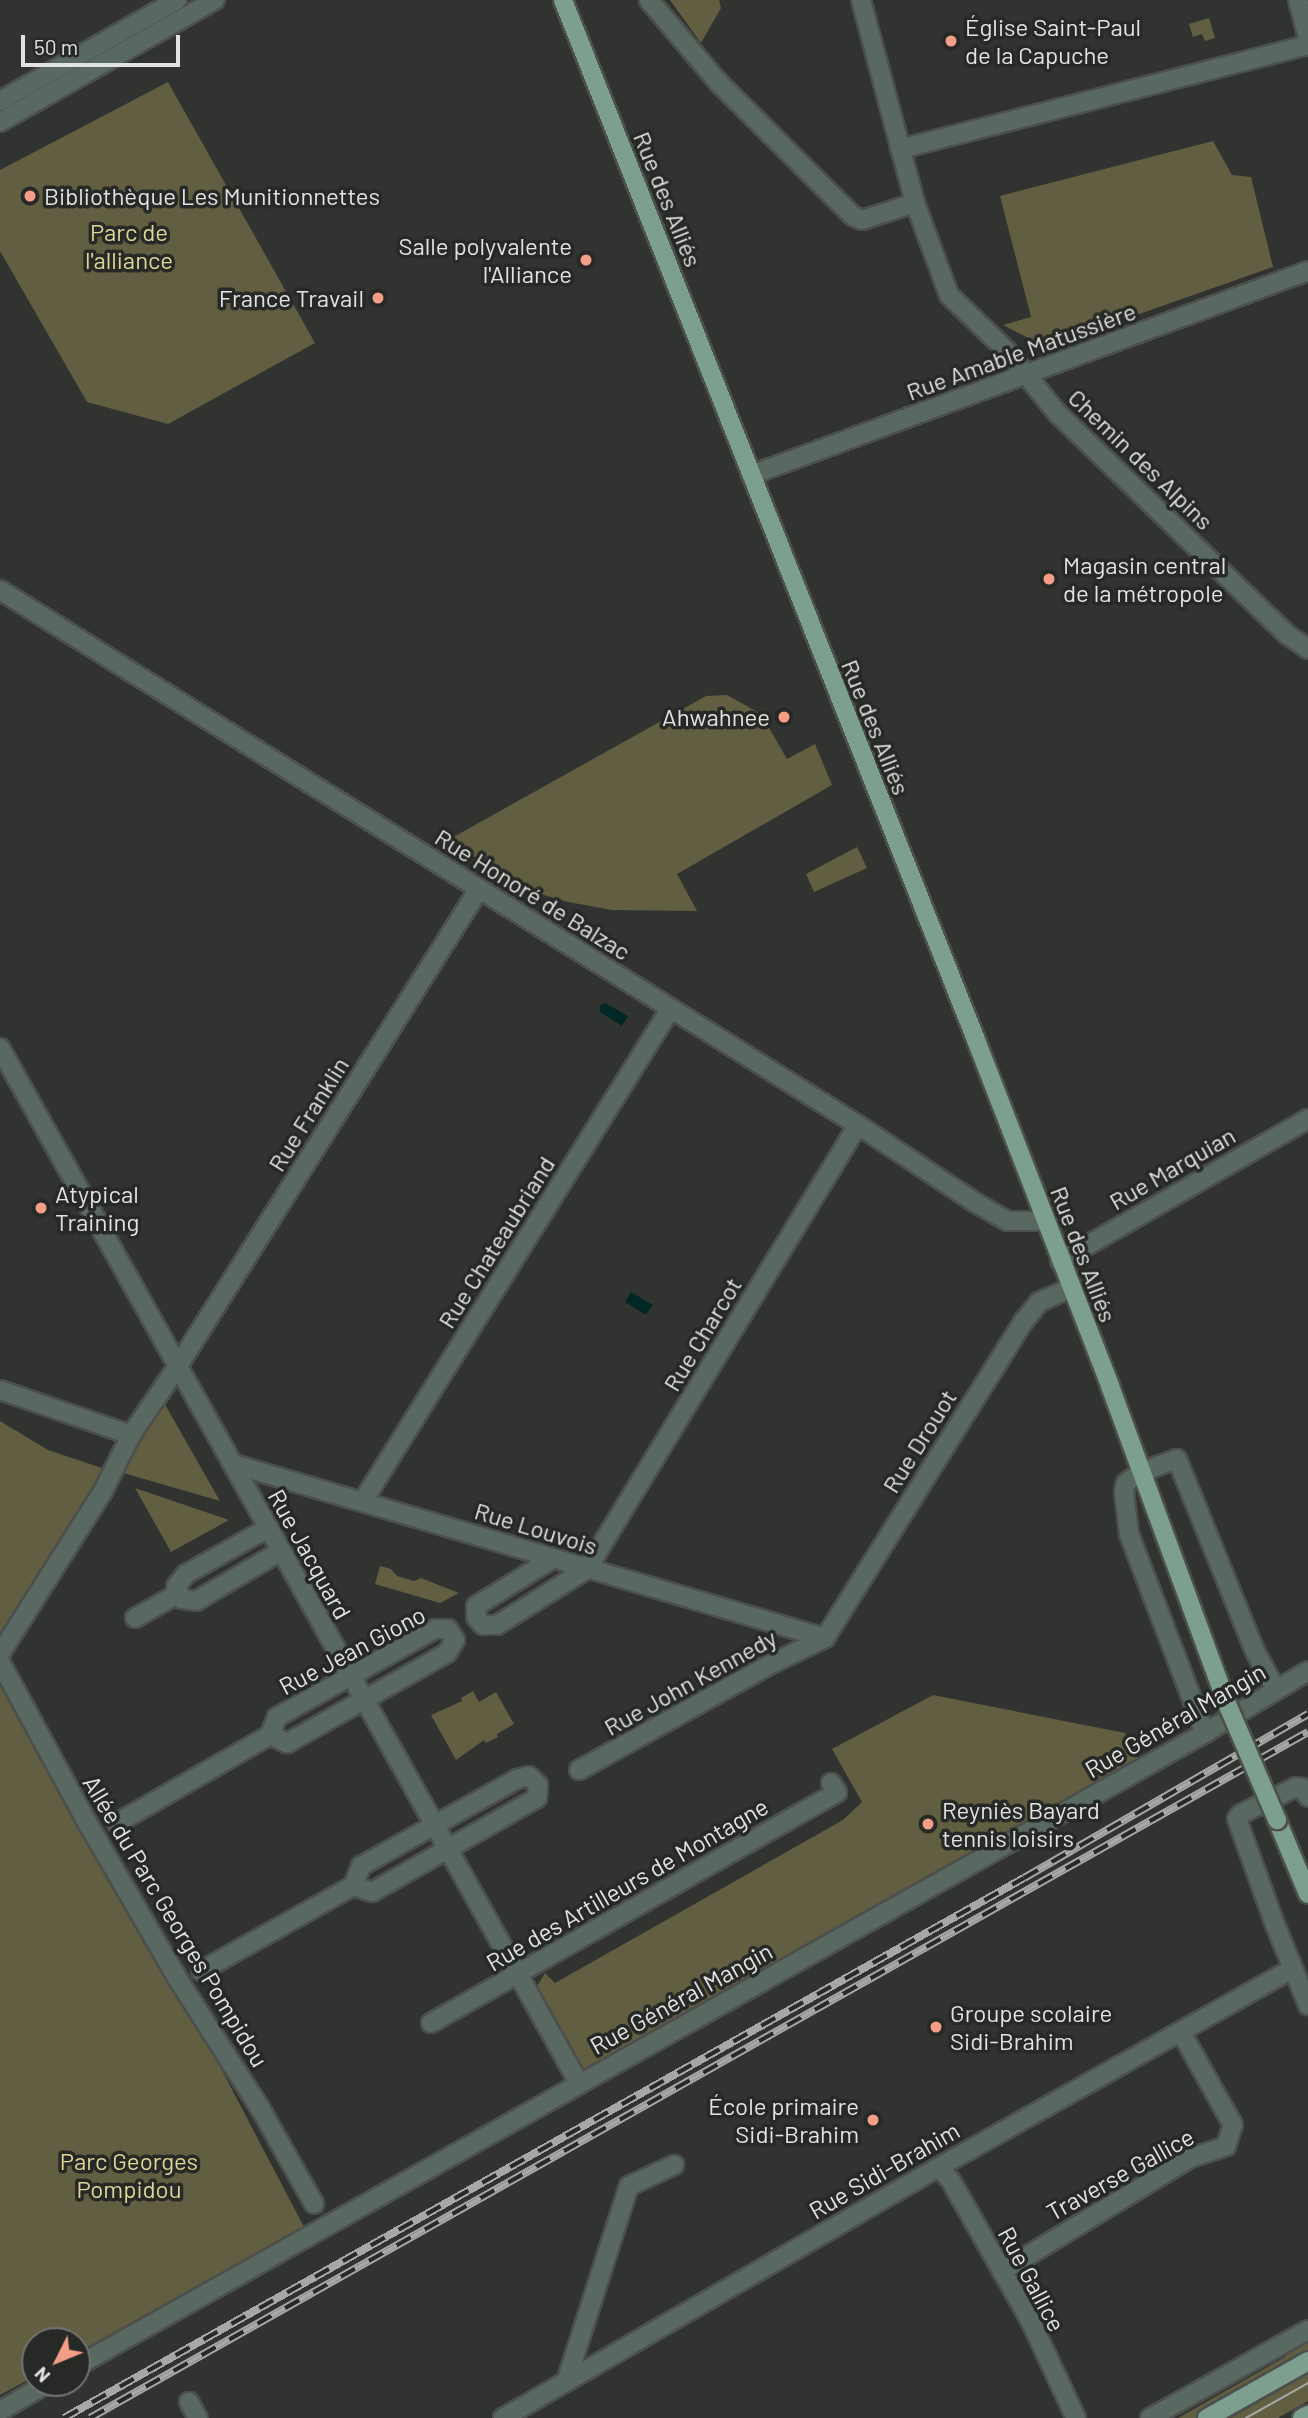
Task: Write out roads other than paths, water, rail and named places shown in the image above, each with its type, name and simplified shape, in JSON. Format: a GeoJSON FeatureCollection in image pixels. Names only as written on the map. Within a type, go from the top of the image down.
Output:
{"type":"FeatureCollection","features":[{"type":"Feature","properties":{"kind":"main road","name":"Rue des Alliés"},"geometry":{"type":"LineString","coordinates":[[563,0],[1045,1221],[1225,1699],[1308,1894]]}},
{"type":"Feature","properties":{"kind":"main road"},"geometry":{"type":"LineString","coordinates":[[1207,2418],[1308,2361]]}},
{"type":"Feature","properties":{"kind":"main road"},"geometry":{"type":"LineString","coordinates":[[1302,2418],[1308,2415]]}},
{"type":"Feature","properties":{"kind":"street"},"geometry":{"type":"LineString","coordinates":[[0,101],[177,0]]}},
{"type":"Feature","properties":{"kind":"street"},"geometry":{"type":"LineString","coordinates":[[649,0],[718,82],[853,216],[862,220],[915,203],[861,0]]}},
{"type":"Feature","properties":{"kind":"street"},"geometry":{"type":"LineString","coordinates":[[1298,0],[1308,38]]}},
{"type":"Feature","properties":{"kind":"street"},"geometry":{"type":"LineString","coordinates":[[0,122],[211,1]]}},
{"type":"Feature","properties":{"kind":"street"},"geometry":{"type":"LineString","coordinates":[[900,149],[1308,45]]}},
{"type":"Feature","properties":{"kind":"street","name":"Chemin des Alpins"},"geometry":{"type":"LineString","coordinates":[[915,203],[949,295],[1006,350],[1058,414],[1288,635],[1308,649]]}},
{"type":"Feature","properties":{"kind":"street","name":"Rue Amable Matussière"},"geometry":{"type":"LineString","coordinates":[[751,475],[1308,271]]}},
{"type":"Feature","properties":{"kind":"street","name":"Rue Honoré de Balzac"},"geometry":{"type":"LineString","coordinates":[[0,590],[858,1125],[1007,1221],[1045,1221]]}},
{"type":"Feature","properties":{"kind":"street","name":"Rue Franklin"},"geometry":{"type":"LineString","coordinates":[[131,1435],[178,1366],[480,889]]}},
{"type":"Feature","properties":{"kind":"street","name":"Rue Chateaubriand"},"geometry":{"type":"LineString","coordinates":[[363,1501],[671,1008]]}},
{"type":"Feature","properties":{"kind":"street","name":"Rue Jacquard"},"geometry":{"type":"LineString","coordinates":[[0,1048],[579,2084]]}},
{"type":"Feature","properties":{"kind":"street","name":"Rue Marquian"},"geometry":{"type":"LineString","coordinates":[[1060,1261],[1308,1119]]}},
{"type":"Feature","properties":{"kind":"street","name":"Rue Charcot"},"geometry":{"type":"LineString","coordinates":[[587,1569],[858,1125]]}},
{"type":"Feature","properties":{"kind":"street","name":"Rue Drouot"},"geometry":{"type":"LineString","coordinates":[[825,1638],[1023,1322],[1039,1302],[1071,1288]]}},
{"type":"Feature","properties":{"kind":"street"},"geometry":{"type":"LineString","coordinates":[[0,1390],[131,1435],[103,1491],[0,1654]]}},
{"type":"Feature","properties":{"kind":"street"},"geometry":{"type":"LineString","coordinates":[[1205,1733],[1129,1534],[1124,1491],[1126,1483],[1141,1472],[1177,1459],[1255,1651],[1276,1690]]}},
{"type":"Feature","properties":{"kind":"street","name":"Rue Louvois"},"geometry":{"type":"LineString","coordinates":[[233,1464],[825,1638]]}},
{"type":"Feature","properties":{"kind":"street"},"geometry":{"type":"LineString","coordinates":[[268,1528],[186,1574],[176,1587],[182,1599],[195,1601],[281,1551]]}},
{"type":"Feature","properties":{"kind":"street"},"geometry":{"type":"LineString","coordinates":[[552,1559],[476,1606],[476,1617],[483,1625],[497,1625],[587,1569]]}},
{"type":"Feature","properties":{"kind":"street"},"geometry":{"type":"LineString","coordinates":[[135,1618],[179,1593]]}},
{"type":"Feature","properties":{"kind":"street","name":"Rue Jean Giono"},"geometry":{"type":"LineString","coordinates":[[117,1823],[270,1735],[277,1717],[435,1629],[448,1629],[455,1640],[447,1653],[287,1742],[270,1735]]}},
{"type":"Feature","properties":{"kind":"street","name":"Rue John Kennedy"},"geometry":{"type":"LineString","coordinates":[[579,1770],[769,1665],[825,1638]]}},
{"type":"Feature","properties":{"kind":"street","name":"Allée du Parc Georges Pompidou"},"geometry":{"type":"LineString","coordinates":[[0,1662],[88,1824],[179,1981],[260,2108],[314,2204]]}},
{"type":"Feature","properties":{"kind":"street","name":"Rue Général Mangin"},"geometry":{"type":"LineString","coordinates":[[91,2358],[1205,1733],[1308,1671]]}},
{"type":"Feature","properties":{"kind":"street"},"geometry":{"type":"LineString","coordinates":[[201,1971],[354,1886],[361,1866],[517,1779],[529,1776],[538,1785],[537,1798],[372,1892],[354,1886]]}},
{"type":"Feature","properties":{"kind":"street","name":"Rue des Artilleurs de Montagne"},"geometry":{"type":"LineString","coordinates":[[431,2023],[837,1793],[831,1783]]}},
{"type":"Feature","properties":{"kind":"street"},"geometry":{"type":"LineString","coordinates":[[1308,1797],[1302,1788],[1296,1787],[1241,1814],[1237,1819],[1292,1969],[1308,2005]]}},
{"type":"Feature","properties":{"kind":"street","name":"Rue Sidi-Brahim"},"geometry":{"type":"LineString","coordinates":[[503,2418],[939,2166],[1292,1969]]}},
{"type":"Feature","properties":{"kind":"street","name":"Traverse Gallice"},"geometry":{"type":"LineString","coordinates":[[1002,2271],[1191,2158],[1226,2146],[1233,2125],[1181,2032]]}},
{"type":"Feature","properties":{"kind":"street"},"geometry":{"type":"LineString","coordinates":[[566,2382],[629,2186],[674,2165]]}},
{"type":"Feature","properties":{"kind":"street","name":"Rue Gallice"},"geometry":{"type":"LineString","coordinates":[[939,2166],[951,2181],[1031,2322],[1076,2418]]}},
{"type":"Feature","properties":{"kind":"street"},"geometry":{"type":"LineString","coordinates":[[1150,2418],[1308,2330]]}},
{"type":"Feature","properties":{"kind":"street"},"geometry":{"type":"LineString","coordinates":[[0,2411],[24,2397]]}},
{"type":"Feature","properties":{"kind":"street"},"geometry":{"type":"LineString","coordinates":[[189,2402],[198,2418]]}},
{"type":"Feature","properties":{"kind":"water"},"geometry":{"type":"Polygon","coordinates":[[[605,1003],[628,1016],[622,1026],[600,1012],[600,1006],[605,1003]]]}},
{"type":"Feature","properties":{"kind":"water"},"geometry":{"type":"Polygon","coordinates":[[[631,1292],[653,1305],[646,1315],[625,1302],[631,1292]]]}},
{"type":"Feature","properties":{"kind":"tram line"},"geometry":{"type":"LineString","coordinates":[[1246,2418],[1308,2383]]}},
{"type":"Feature","properties":{"kind":"railway"},"geometry":{"type":"LineString","coordinates":[[64,2418],[1024,1878],[1308,1714]]}},
{"type":"Feature","properties":{"kind":"railway"},"geometry":{"type":"LineString","coordinates":[[90,2418],[1308,1732]]}},
{"type":"Feature","properties":{"kind":"place","name":"Église Saint-Paul de la Capuche"},"geometry":{"type":"Point","coordinates":[951,41]}},
{"type":"Feature","properties":{"kind":"place","name":"Bibliothèque Les Munitionnettes"},"geometry":{"type":"Point","coordinates":[30,196]}},
{"type":"Feature","properties":{"kind":"place","name":"Salle polyvalente l'Alliance"},"geometry":{"type":"Point","coordinates":[586,260]}},
{"type":"Feature","properties":{"kind":"place","name":"France Travail"},"geometry":{"type":"Point","coordinates":[378,298]}},
{"type":"Feature","properties":{"kind":"place","name":"Magasin central de la métropole"},"geometry":{"type":"Point","coordinates":[1049,579]}},
{"type":"Feature","properties":{"kind":"place","name":"Ahwahnee"},"geometry":{"type":"Point","coordinates":[784,717]}},
{"type":"Feature","properties":{"kind":"place","name":"Atypical Training"},"geometry":{"type":"Point","coordinates":[41,1208]}},
{"type":"Feature","properties":{"kind":"place","name":"Reyniès Bayard tennis loisirs"},"geometry":{"type":"Point","coordinates":[928,1824]}},
{"type":"Feature","properties":{"kind":"place","name":"Groupe scolaire Sidi-Brahim"},"geometry":{"type":"Point","coordinates":[936,2027]}},
{"type":"Feature","properties":{"kind":"place","name":"École primaire Sidi-Brahim"},"geometry":{"type":"Point","coordinates":[873,2120]}},
{"type":"Feature","properties":{"kind":"park label","name":"Parc de l'alliance"},"geometry":{"type":"Point","coordinates":[129,246]}},
{"type":"Feature","properties":{"kind":"park label","name":"Parc Georges Pompidou"},"geometry":{"type":"Point","coordinates":[129,2175]}}]}
